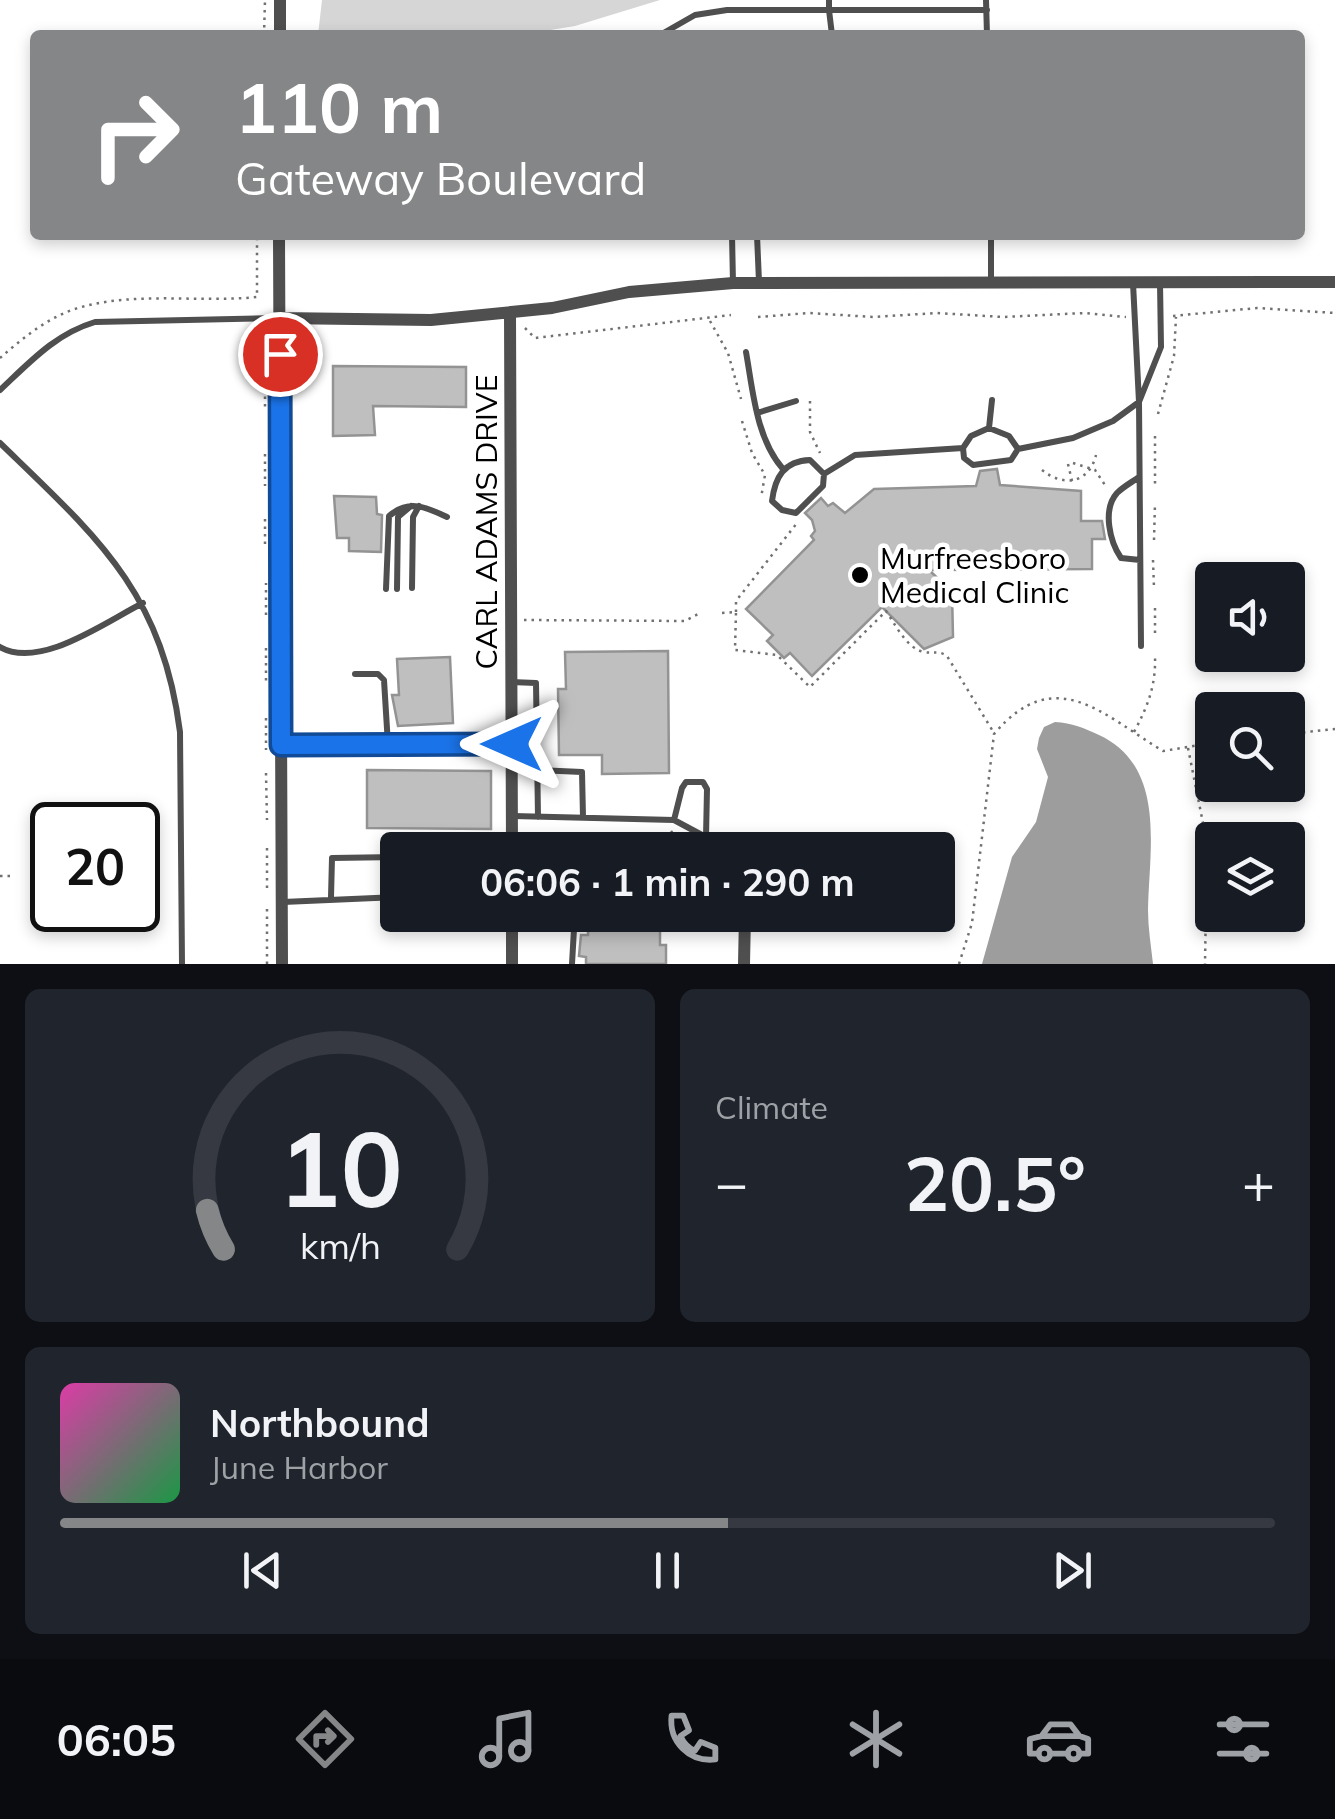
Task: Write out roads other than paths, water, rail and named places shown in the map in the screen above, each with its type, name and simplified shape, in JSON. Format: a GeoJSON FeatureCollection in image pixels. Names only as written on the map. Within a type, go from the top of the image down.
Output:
{"type":"FeatureCollection","features":[{"type":"Feature","properties":{"kind":"street"},"geometry":{"type":"LineString","coordinates":[[280,0],[280,30]]}},
{"type":"Feature","properties":{"kind":"street"},"geometry":{"type":"LineString","coordinates":[[280,240],[281,745],[275,902],[282,964]]}},
{"type":"Feature","properties":{"kind":"street"},"geometry":{"type":"LineString","coordinates":[[279,318],[431,320],[510,313],[629,292],[734,283],[1335,282]]}},
{"type":"Feature","properties":{"kind":"street","name":"CARL ADAMS DRIVE"},"geometry":{"type":"LineString","coordinates":[[510,313],[512,832]]}},
{"type":"Feature","properties":{"kind":"street"},"geometry":{"type":"LineString","coordinates":[[512,932],[512,964]]}},
{"type":"Feature","properties":{"kind":"street"},"geometry":{"type":"LineString","coordinates":[[744,964],[745,932]]}},
{"type":"Feature","properties":{"kind":"lane"},"geometry":{"type":"LineString","coordinates":[[830,0],[832,30]]}},
{"type":"Feature","properties":{"kind":"lane"},"geometry":{"type":"LineString","coordinates":[[986,0],[987,30]]}},
{"type":"Feature","properties":{"kind":"lane"},"geometry":{"type":"LineString","coordinates":[[669,30],[695,15],[726,10],[987,10]]}},
{"type":"Feature","properties":{"kind":"lane"},"geometry":{"type":"LineString","coordinates":[[732,240],[734,283]]}},
{"type":"Feature","properties":{"kind":"lane"},"geometry":{"type":"LineString","coordinates":[[757,240],[759,283]]}},
{"type":"Feature","properties":{"kind":"lane"},"geometry":{"type":"LineString","coordinates":[[991,240],[991,282]]}},
{"type":"Feature","properties":{"kind":"lane"},"geometry":{"type":"LineString","coordinates":[[1133,282],[1139,402],[1141,646]]}},
{"type":"Feature","properties":{"kind":"lane"},"geometry":{"type":"LineString","coordinates":[[1018,449],[1009,436],[989,428],[971,436],[963,448],[964,458],[973,465],[1011,460],[1018,449],[1073,438],[1112,421],[1139,402],[1161,347],[1160,282]]}},
{"type":"Feature","properties":{"kind":"lane"},"geometry":{"type":"LineString","coordinates":[[0,390],[51,343],[95,322],[279,318]]}},
{"type":"Feature","properties":{"kind":"lane"},"geometry":{"type":"LineString","coordinates":[[746,352],[757,413],[774,459],[783,469]]}},
{"type":"Feature","properties":{"kind":"lane"},"geometry":{"type":"LineString","coordinates":[[989,428],[992,400]]}},
{"type":"Feature","properties":{"kind":"lane"},"geometry":{"type":"LineString","coordinates":[[757,413],[796,401]]}},
{"type":"Feature","properties":{"kind":"lane"},"geometry":{"type":"LineString","coordinates":[[0,443],[96,536],[142,603],[166,660],[180,732],[182,964]]}},
{"type":"Feature","properties":{"kind":"lane"},"geometry":{"type":"LineString","coordinates":[[824,474],[855,455],[963,448]]}},
{"type":"Feature","properties":{"kind":"lane"},"geometry":{"type":"LineString","coordinates":[[810,460],[824,474],[823,486],[796,513],[782,510],[772,501],[774,485],[783,469],[797,461],[810,460]]}},
{"type":"Feature","properties":{"kind":"lane"},"geometry":{"type":"LineString","coordinates":[[1140,477],[1115,495],[1110,508],[1111,544],[1121,558],[1140,560]]}},
{"type":"Feature","properties":{"kind":"lane"},"geometry":{"type":"LineString","coordinates":[[386,589],[389,516],[400,506],[416,506],[448,517]]}},
{"type":"Feature","properties":{"kind":"lane"},"geometry":{"type":"LineString","coordinates":[[412,588],[416,506]]}},
{"type":"Feature","properties":{"kind":"lane"},"geometry":{"type":"LineString","coordinates":[[397,589],[398,518],[416,506]]}},
{"type":"Feature","properties":{"kind":"lane"},"geometry":{"type":"LineString","coordinates":[[0,647],[24,656],[43,653],[142,603]]}},
{"type":"Feature","properties":{"kind":"lane"},"geometry":{"type":"LineString","coordinates":[[355,674],[378,674],[384,680],[388,745]]}},
{"type":"Feature","properties":{"kind":"lane"},"geometry":{"type":"LineString","coordinates":[[511,682],[536,683],[538,816]]}},
{"type":"Feature","properties":{"kind":"lane"},"geometry":{"type":"LineString","coordinates":[[281,745],[512,744]]}},
{"type":"Feature","properties":{"kind":"lane"},"geometry":{"type":"LineString","coordinates":[[538,770],[582,772],[583,817]]}},
{"type":"Feature","properties":{"kind":"lane"},"geometry":{"type":"LineString","coordinates":[[672,824],[686,782],[703,782],[708,790],[706,832]]}},
{"type":"Feature","properties":{"kind":"lane"},"geometry":{"type":"LineString","coordinates":[[512,816],[672,824],[691,832]]}},
{"type":"Feature","properties":{"kind":"lane"},"geometry":{"type":"LineString","coordinates":[[331,898],[332,858],[380,857]]}},
{"type":"Feature","properties":{"kind":"lane"},"geometry":{"type":"LineString","coordinates":[[275,902],[380,897]]}},
{"type":"Feature","properties":{"kind":"lane"},"geometry":{"type":"LineString","coordinates":[[572,964],[574,932]]}},
{"type":"Feature","properties":{"kind":"place","name":"Murfreesboro Medical Clinic"},"geometry":{"type":"Point","coordinates":[860,575]}}]}
